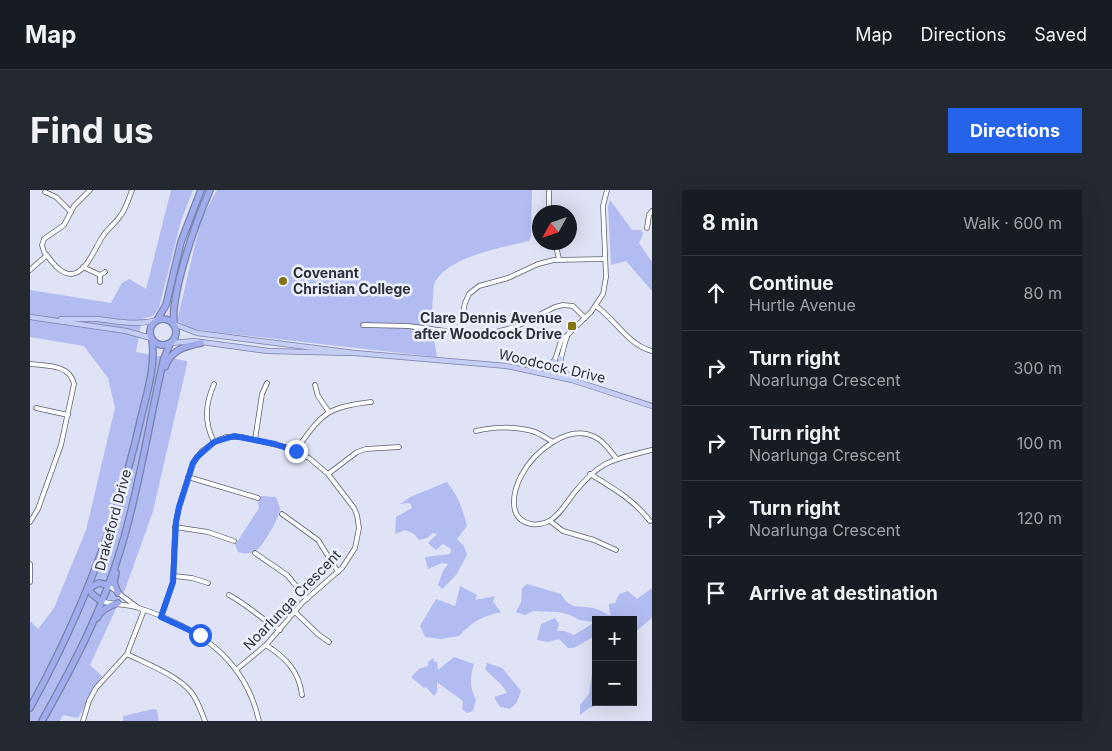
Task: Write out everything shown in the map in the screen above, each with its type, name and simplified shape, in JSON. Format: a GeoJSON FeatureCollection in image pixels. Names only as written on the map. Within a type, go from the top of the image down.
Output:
{"type":"FeatureCollection","features":[{"type":"Feature","properties":{"kind":"highway"},"geometry":{"type":"LineString","coordinates":[[201,190],[181,242],[166,305],[151,327],[152,339],[162,346],[171,344],[177,334],[173,312],[186,255],[210,190]]}},
{"type":"Feature","properties":{"kind":"highway"},"geometry":{"type":"LineString","coordinates":[[157,320],[164,318],[174,324]]}},
{"type":"Feature","properties":{"kind":"highway","name":"Drakeford Drive"},"geometry":{"type":"LineString","coordinates":[[30,708],[67,638],[89,588],[115,517],[132,456],[153,364],[152,339]]}},
{"type":"Feature","properties":{"kind":"highway"},"geometry":{"type":"LineString","coordinates":[[159,378],[163,374],[168,360],[175,352],[186,346],[201,343]]}},
{"type":"Feature","properties":{"kind":"highway","name":"Drakeford Drive"},"geometry":{"type":"LineString","coordinates":[[42,721],[86,637],[102,601],[121,549],[159,378],[164,358],[171,344]]}},
{"type":"Feature","properties":{"kind":"highway"},"geometry":{"type":"LineString","coordinates":[[118,593],[114,579],[121,549]]}},
{"type":"Feature","properties":{"kind":"highway"},"geometry":{"type":"LineString","coordinates":[[102,601],[92,594],[89,588],[99,583],[108,585]]}},
{"type":"Feature","properties":{"kind":"highway"},"geometry":{"type":"LineString","coordinates":[[86,637],[91,632],[100,613],[106,608],[118,604]]}},
{"type":"Feature","properties":{"kind":"main road"},"geometry":{"type":"LineString","coordinates":[[30,317],[126,331],[152,339]]}},
{"type":"Feature","properties":{"kind":"main road"},"geometry":{"type":"LineString","coordinates":[[48,319],[97,319],[134,324],[157,320]]}},
{"type":"Feature","properties":{"kind":"main road","name":"Woodcock Drive"},"geometry":{"type":"LineString","coordinates":[[174,324],[198,333],[355,353],[470,362],[531,370],[572,380],[652,406]]}},
{"type":"Feature","properties":{"kind":"main road","name":"Woodcock Drive"},"geometry":{"type":"LineString","coordinates":[[171,344],[187,341],[268,351],[355,353]]}},
{"type":"Feature","properties":{"kind":"main road"},"geometry":{"type":"LineString","coordinates":[[560,358],[563,370],[572,380]]}},
{"type":"Feature","properties":{"kind":"main road"},"geometry":{"type":"LineString","coordinates":[[531,370],[546,367],[554,361]]}},
{"type":"Feature","properties":{"kind":"street"},"geometry":{"type":"LineString","coordinates":[[90,190],[74,206],[64,225],[44,239],[42,246],[47,255],[65,273],[74,273],[92,256],[104,234],[121,216],[132,190]]}},
{"type":"Feature","properties":{"kind":"street"},"geometry":{"type":"LineString","coordinates":[[549,190],[549,205]]}},
{"type":"Feature","properties":{"kind":"street"},"geometry":{"type":"LineString","coordinates":[[553,375],[552,369],[561,341],[596,306],[605,285],[603,206],[607,190]]}},
{"type":"Feature","properties":{"kind":"street"},"geometry":{"type":"LineString","coordinates":[[45,192],[56,197],[71,212]]}},
{"type":"Feature","properties":{"kind":"street"},"geometry":{"type":"LineString","coordinates":[[647,228],[649,215],[652,211]]}},
{"type":"Feature","properties":{"kind":"street"},"geometry":{"type":"LineString","coordinates":[[557,250],[559,259]]}},
{"type":"Feature","properties":{"kind":"street"},"geometry":{"type":"LineString","coordinates":[[30,270],[47,255]]}},
{"type":"Feature","properties":{"kind":"street"},"geometry":{"type":"LineString","coordinates":[[459,332],[465,303],[474,290],[482,285],[508,278],[538,264],[559,259],[605,259]]}},
{"type":"Feature","properties":{"kind":"street"},"geometry":{"type":"LineString","coordinates":[[83,266],[100,275]]}},
{"type":"Feature","properties":{"kind":"street"},"geometry":{"type":"LineString","coordinates":[[100,275],[105,272]]}},
{"type":"Feature","properties":{"kind":"street"},"geometry":{"type":"LineString","coordinates":[[100,275],[100,282]]}},
{"type":"Feature","properties":{"kind":"street"},"geometry":{"type":"LineString","coordinates":[[363,325],[415,327],[480,334],[503,331],[563,305],[572,306],[585,318]]}},
{"type":"Feature","properties":{"kind":"street"},"geometry":{"type":"LineString","coordinates":[[596,306],[611,318],[632,342],[652,351]]}},
{"type":"Feature","properties":{"kind":"street"},"geometry":{"type":"LineString","coordinates":[[553,375],[557,371],[567,335]]}},
{"type":"Feature","properties":{"kind":"street"},"geometry":{"type":"LineString","coordinates":[[30,364],[60,368],[69,373],[74,384],[64,435],[38,509],[30,522]]}},
{"type":"Feature","properties":{"kind":"street"},"geometry":{"type":"LineString","coordinates":[[255,440],[262,394],[267,383]]}},
{"type":"Feature","properties":{"kind":"street"},"geometry":{"type":"LineString","coordinates":[[161,617],[174,576],[176,527],[179,507],[188,477],[197,457],[214,442],[206,420],[209,396],[214,384]]}},
{"type":"Feature","properties":{"kind":"street"},"geometry":{"type":"LineString","coordinates":[[315,386],[318,396],[329,412]]}},
{"type":"Feature","properties":{"kind":"street"},"geometry":{"type":"LineString","coordinates":[[296,451],[315,425],[329,412],[348,404],[371,402]]}},
{"type":"Feature","properties":{"kind":"street"},"geometry":{"type":"LineString","coordinates":[[36,408],[68,415]]}},
{"type":"Feature","properties":{"kind":"street"},"geometry":{"type":"LineString","coordinates":[[476,432],[487,429],[524,429],[553,442]]}},
{"type":"Feature","properties":{"kind":"street"},"geometry":{"type":"LineString","coordinates":[[616,458],[601,441],[589,434],[570,434],[553,442],[536,455],[526,467],[517,484],[513,501],[516,513],[523,521],[534,524],[550,521],[590,474],[603,465],[616,458],[651,450],[652,456]]}},
{"type":"Feature","properties":{"kind":"street","name":"Noarlunga Crescent"},"geometry":{"type":"LineString","coordinates":[[214,442],[234,436],[296,451],[309,458],[328,474],[350,501],[357,515],[359,528],[358,540],[353,552],[338,572],[306,599],[266,645],[236,670]]}},
{"type":"Feature","properties":{"kind":"street"},"geometry":{"type":"LineString","coordinates":[[328,474],[357,452],[398,447]]}},
{"type":"Feature","properties":{"kind":"street"},"geometry":{"type":"LineString","coordinates":[[590,474],[628,498],[650,521]]}},
{"type":"Feature","properties":{"kind":"street"},"geometry":{"type":"LineString","coordinates":[[188,477],[258,498]]}},
{"type":"Feature","properties":{"kind":"street"},"geometry":{"type":"LineString","coordinates":[[282,514],[318,540],[338,572]]}},
{"type":"Feature","properties":{"kind":"street"},"geometry":{"type":"LineString","coordinates":[[550,521],[563,532],[594,540],[616,550]]}},
{"type":"Feature","properties":{"kind":"street"},"geometry":{"type":"LineString","coordinates":[[176,527],[208,532],[234,541]]}},
{"type":"Feature","properties":{"kind":"street"},"geometry":{"type":"LineString","coordinates":[[256,553],[286,575],[306,599]]}},
{"type":"Feature","properties":{"kind":"street"},"geometry":{"type":"LineString","coordinates":[[30,564],[30,582]]}},
{"type":"Feature","properties":{"kind":"street"},"geometry":{"type":"LineString","coordinates":[[174,576],[192,578],[208,583]]}},
{"type":"Feature","properties":{"kind":"street"},"geometry":{"type":"LineString","coordinates":[[108,585],[138,608]]}},
{"type":"Feature","properties":{"kind":"street"},"geometry":{"type":"LineString","coordinates":[[229,595],[241,601],[259,617],[280,630]]}},
{"type":"Feature","properties":{"kind":"street"},"geometry":{"type":"LineString","coordinates":[[102,601],[144,610],[201,636],[222,653],[236,670],[250,694],[259,721]]}},
{"type":"Feature","properties":{"kind":"street"},"geometry":{"type":"LineString","coordinates":[[83,721],[89,701],[96,688],[127,654],[144,610]]}},
{"type":"Feature","properties":{"kind":"street"},"geometry":{"type":"LineString","coordinates":[[295,612],[329,642]]}},
{"type":"Feature","properties":{"kind":"street"},"geometry":{"type":"LineString","coordinates":[[266,645],[282,656],[294,670],[302,695]]}},
{"type":"Feature","properties":{"kind":"street"},"geometry":{"type":"LineString","coordinates":[[127,654],[185,685],[198,702],[205,721]]}},
{"type":"Feature","properties":{"kind":"shaded area"},"geometry":{"type":"Polygon","coordinates":[[[171,190],[193,190],[181,221],[159,308],[153,316],[142,319],[136,352],[187,361],[153,511],[126,587],[90,665],[102,676],[78,718],[63,715],[60,721],[30,721],[30,621],[38,629],[54,608],[86,530],[115,408],[108,378],[84,346],[30,337],[30,290],[111,303],[122,283],[129,279],[146,289],[171,190]]]}},
{"type":"Feature","properties":{"kind":"shaded area"},"geometry":{"type":"Polygon","coordinates":[[[217,190],[532,190],[531,237],[529,241],[491,250],[462,260],[440,275],[434,284],[432,304],[434,342],[437,357],[193,329],[177,321],[201,219],[217,190]]]}},
{"type":"Feature","properties":{"kind":"shaded area"},"geometry":{"type":"Polygon","coordinates":[[[610,200],[632,230],[641,230],[643,234],[639,243],[652,262],[652,291],[626,261],[611,265],[608,206],[610,200]]]}},
{"type":"Feature","properties":{"kind":"shaded area"},"geometry":{"type":"Polygon","coordinates":[[[447,482],[462,508],[467,526],[457,539],[464,546],[467,555],[456,575],[442,589],[438,585],[443,571],[448,564],[442,563],[428,569],[425,557],[450,554],[451,549],[443,544],[436,550],[428,543],[437,534],[433,533],[427,538],[419,540],[414,534],[405,530],[395,534],[396,517],[412,508],[410,503],[400,504],[410,497],[447,482]]]}},
{"type":"Feature","properties":{"kind":"shaded area"},"geometry":{"type":"Polygon","coordinates":[[[261,496],[276,497],[280,508],[275,524],[257,550],[248,553],[238,552],[235,545],[259,508],[258,503],[261,496]]]}},
{"type":"Feature","properties":{"kind":"shaded area"},"geometry":{"type":"Polygon","coordinates":[[[527,584],[561,594],[573,606],[593,608],[610,616],[592,616],[592,622],[579,620],[559,612],[533,611],[525,615],[516,612],[521,602],[522,588],[527,584]]]}},
{"type":"Feature","properties":{"kind":"shaded area"},"geometry":{"type":"Polygon","coordinates":[[[460,586],[477,595],[475,600],[495,596],[493,602],[501,612],[478,620],[459,636],[441,639],[425,637],[420,626],[436,599],[455,606],[460,586]]]}},
{"type":"Feature","properties":{"kind":"shaded area"},"geometry":{"type":"Polygon","coordinates":[[[652,588],[652,618],[637,631],[637,616],[610,616],[609,604],[615,603],[619,594],[628,591],[637,599],[652,588]]]}},
{"type":"Feature","properties":{"kind":"shaded area"},"geometry":{"type":"Polygon","coordinates":[[[555,618],[559,624],[557,631],[564,631],[574,635],[592,624],[592,637],[574,648],[568,648],[559,639],[548,642],[537,640],[541,624],[555,618]]]}},
{"type":"Feature","properties":{"kind":"shaded area"},"geometry":{"type":"Polygon","coordinates":[[[454,657],[474,664],[471,682],[476,700],[473,711],[467,713],[462,709],[463,701],[437,682],[437,692],[434,696],[426,687],[424,688],[411,677],[419,669],[428,666],[428,662],[433,658],[434,662],[437,662],[438,670],[454,657]]]}},
{"type":"Feature","properties":{"kind":"shaded area"},"geometry":{"type":"Polygon","coordinates":[[[487,663],[502,668],[521,691],[517,702],[510,709],[500,707],[494,697],[507,693],[500,683],[485,669],[487,663]]]}},
{"type":"Feature","properties":{"kind":"shaded area"},"geometry":{"type":"Polygon","coordinates":[[[592,672],[592,706],[595,706],[580,715],[580,705],[589,694],[592,672]]]}},
{"type":"Feature","properties":{"kind":"shaded area"},"geometry":{"type":"Polygon","coordinates":[[[154,709],[157,710],[159,721],[123,721],[123,716],[154,709]]]}},
{"type":"Feature","properties":{"kind":"place","name":"Covenant Christian College"},"geometry":{"type":"Point","coordinates":[283,281]}},
{"type":"Feature","properties":{"kind":"place","name":"Clare Dennis Avenue after Woodcock Drive"},"geometry":{"type":"Point","coordinates":[572,326]}},
{"type":"Feature","properties":{"kind":"route"},"geometry":{"type":"LineString","coordinates":[[200,635],[161,617],[167,604],[174,576],[176,522],[179,507],[193,463],[202,451],[214,442],[234,436],[275,444],[296,451]]}}]}
